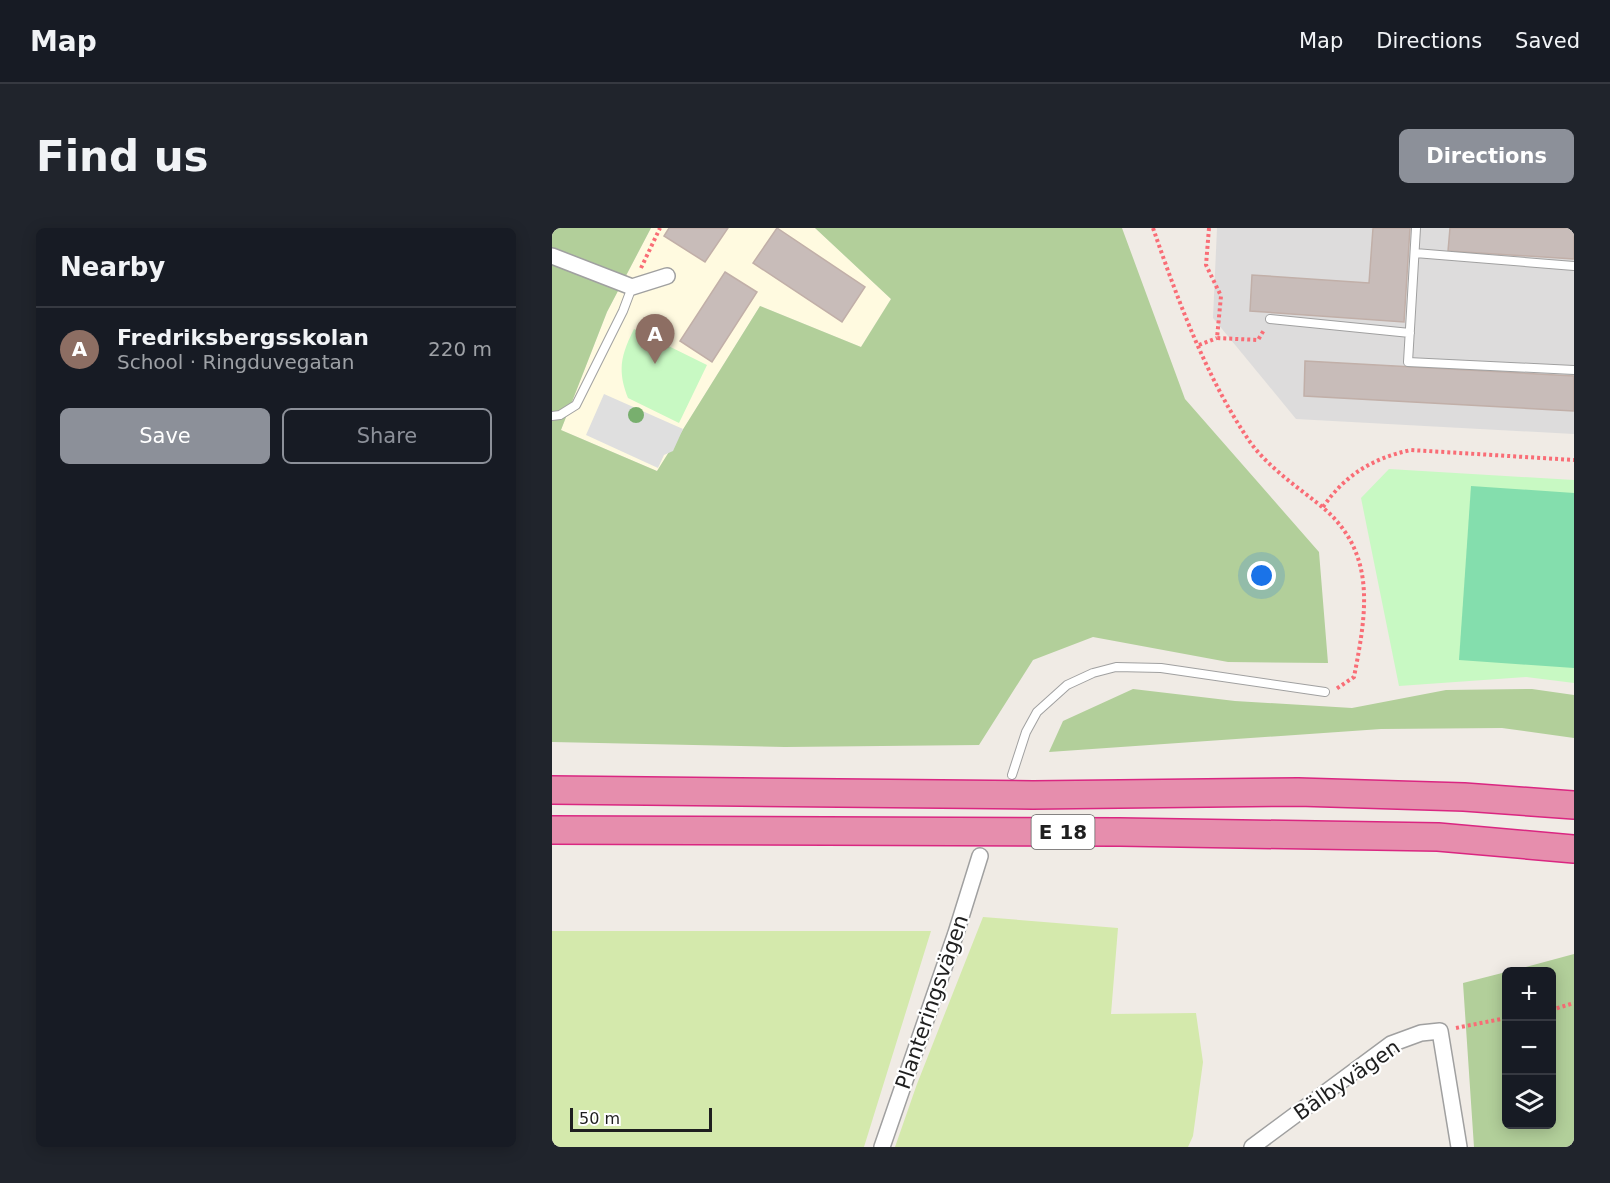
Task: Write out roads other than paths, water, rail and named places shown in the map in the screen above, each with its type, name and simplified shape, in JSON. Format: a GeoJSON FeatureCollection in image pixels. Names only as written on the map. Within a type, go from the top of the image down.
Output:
{"type":"FeatureCollection","features":[{"type":"Feature","properties":{"kind":"highway","name":"E 18"},"geometry":{"type":"LineString","coordinates":[[552,790],[1033,795],[1298,792],[1464,797],[1574,805]]}},
{"type":"Feature","properties":{"kind":"highway","name":"E 18"},"geometry":{"type":"LineString","coordinates":[[552,830],[1120,832],[1438,837],[1574,849]]}},
{"type":"Feature","properties":{"kind":"street"},"geometry":{"type":"LineString","coordinates":[[552,256],[632,287],[667,276]]}},
{"type":"Feature","properties":{"kind":"street","name":"Planteringsvägen"},"geometry":{"type":"LineString","coordinates":[[882,1147],[980,856]]}},
{"type":"Feature","properties":{"kind":"street","name":"Bälbyvägen"},"geometry":{"type":"LineString","coordinates":[[1252,1147],[1391,1044],[1421,1033],[1440,1031],[1459,1147]]}},
{"type":"Feature","properties":{"kind":"lane"},"geometry":{"type":"LineString","coordinates":[[1416,228],[1408,362],[1574,370]]}},
{"type":"Feature","properties":{"kind":"lane"},"geometry":{"type":"LineString","coordinates":[[1415,253],[1574,266]]}},
{"type":"Feature","properties":{"kind":"lane"},"geometry":{"type":"LineString","coordinates":[[552,416],[560,415],[576,405],[623,311],[632,287]]}},
{"type":"Feature","properties":{"kind":"lane"},"geometry":{"type":"LineString","coordinates":[[1270,319],[1410,333]]}},
{"type":"Feature","properties":{"kind":"lane"},"geometry":{"type":"LineString","coordinates":[[1012,775],[1026,732],[1038,712],[1067,685],[1093,673],[1116,667],[1161,669],[1325,692]]}},
{"type":"Feature","properties":{"kind":"place","name":"Fredriksbergsskolan"},"geometry":{"type":"Point","coordinates":[655,364]}}]}
